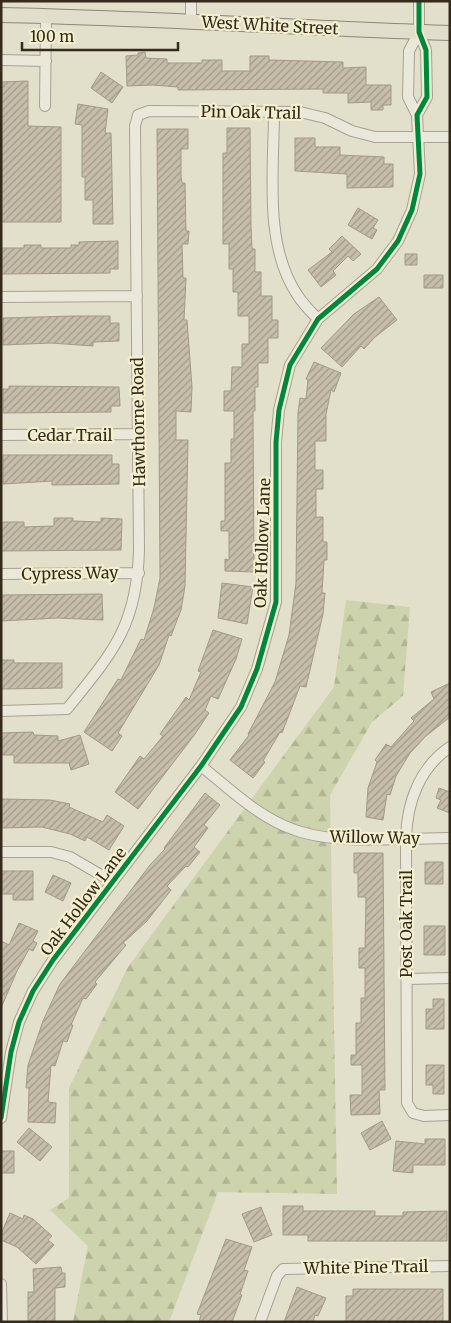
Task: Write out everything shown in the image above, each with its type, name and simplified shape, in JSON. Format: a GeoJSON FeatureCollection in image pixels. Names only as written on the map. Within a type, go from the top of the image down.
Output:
{"type":"FeatureCollection","features":[{"type":"Feature","properties":{"kind":"main road","name":"West White Street"},"geometry":{"type":"LineString","coordinates":[[1,15],[191,21],[450,33]]}},
{"type":"Feature","properties":{"kind":"street"},"geometry":{"type":"LineString","coordinates":[[191,1],[191,21]]}},
{"type":"Feature","properties":{"kind":"street"},"geometry":{"type":"LineString","coordinates":[[417,115],[427,97],[426,50],[419,32],[419,1]]}},
{"type":"Feature","properties":{"kind":"street"},"geometry":{"type":"LineString","coordinates":[[45,106],[46,16]]}},
{"type":"Feature","properties":{"kind":"street","name":"Oak Hollow Lane"},"geometry":{"type":"LineString","coordinates":[[1,1118],[11,1052],[19,1022],[33,991],[53,960],[201,766],[241,707],[267,638],[276,602],[276,442],[279,410],[290,365],[318,319],[378,269],[398,241],[412,210],[420,174],[420,137],[417,115],[408,97],[408,51],[419,32]]}},
{"type":"Feature","properties":{"kind":"street"},"geometry":{"type":"LineString","coordinates":[[1,60],[46,60]]}},
{"type":"Feature","properties":{"kind":"street","name":"Pin Oak Trail"},"geometry":{"type":"LineString","coordinates":[[138,115],[149,111],[300,112],[325,118],[352,131],[376,137],[450,137]]}},
{"type":"Feature","properties":{"kind":"street"},"geometry":{"type":"LineString","coordinates":[[274,111],[274,232],[278,252],[298,296],[318,319]]}},
{"type":"Feature","properties":{"kind":"street","name":"Hawthorne Road"},"geometry":{"type":"LineString","coordinates":[[1,711],[67,709],[116,646],[134,602],[139,573],[135,126],[138,115]]}},
{"type":"Feature","properties":{"kind":"street"},"geometry":{"type":"LineString","coordinates":[[1,297],[137,296]]}},
{"type":"Feature","properties":{"kind":"street","name":"Cedar Trail"},"geometry":{"type":"LineString","coordinates":[[1,435],[138,434]]}},
{"type":"Feature","properties":{"kind":"street","name":"Cypress Way"},"geometry":{"type":"LineString","coordinates":[[1,574],[139,573]]}},
{"type":"Feature","properties":{"kind":"street","name":"Post Oak Trail"},"geometry":{"type":"LineString","coordinates":[[450,747],[424,773],[412,796],[407,820],[406,838],[407,1103],[413,1113],[424,1116],[450,1115]]}},
{"type":"Feature","properties":{"kind":"street","name":"Willow Way"},"geometry":{"type":"LineString","coordinates":[[201,766],[260,812],[294,830],[327,838],[450,838]]}},
{"type":"Feature","properties":{"kind":"street"},"geometry":{"type":"LineString","coordinates":[[1,852],[51,852],[70,857],[113,882]]}},
{"type":"Feature","properties":{"kind":"street"},"geometry":{"type":"LineString","coordinates":[[407,978],[450,978]]}},
{"type":"Feature","properties":{"kind":"street","name":"White Pine Trail"},"geometry":{"type":"LineString","coordinates":[[260,1322],[277,1276],[282,1269],[450,1266]]}},
{"type":"Feature","properties":{"kind":"street"},"geometry":{"type":"LineString","coordinates":[[1,1284],[2,1322]]}},
{"type":"Feature","properties":{"kind":"green space"},"geometry":{"type":"Polygon","coordinates":[[[346,600],[410,607],[403,696],[372,722],[330,795],[337,1194],[218,1192],[169,1322],[73,1322],[88,1246],[50,1210],[69,1198],[69,1088],[128,967],[334,687],[346,600]]]}},
{"type":"Feature","properties":{"kind":"building"},"geometry":{"type":"Polygon","coordinates":[[[145,52],[146,58],[167,59],[167,63],[202,63],[202,60],[222,60],[222,71],[250,71],[250,56],[269,56],[269,60],[343,62],[343,68],[366,67],[366,85],[391,85],[391,105],[383,105],[383,110],[371,110],[371,102],[348,103],[348,93],[323,93],[323,89],[178,90],[178,87],[153,85],[127,86],[126,56],[145,52]]]}},
{"type":"Feature","properties":{"kind":"building"},"geometry":{"type":"Polygon","coordinates":[[[101,72],[123,87],[112,103],[91,88],[101,72]]]}},
{"type":"Feature","properties":{"kind":"building"},"geometry":{"type":"Polygon","coordinates":[[[28,81],[28,126],[61,127],[61,222],[1,222],[1,82],[28,81]]]}},
{"type":"Feature","properties":{"kind":"building"},"geometry":{"type":"Polygon","coordinates":[[[78,104],[108,109],[105,133],[111,133],[113,224],[93,224],[93,200],[85,200],[85,177],[82,177],[82,125],[75,124],[78,104]]]}},
{"type":"Feature","properties":{"kind":"building"},"geometry":{"type":"Polygon","coordinates":[[[227,128],[250,128],[251,226],[252,249],[255,249],[255,272],[261,272],[261,296],[272,296],[272,320],[278,320],[278,338],[268,338],[268,363],[258,363],[258,387],[255,387],[255,411],[253,411],[254,572],[225,571],[225,559],[229,560],[229,531],[221,531],[221,521],[225,521],[225,463],[231,463],[231,439],[234,439],[234,411],[224,411],[224,391],[231,391],[232,367],[242,367],[242,344],[249,344],[249,316],[238,316],[238,292],[233,292],[233,269],[229,269],[229,244],[223,244],[223,153],[227,153],[227,128]]]}},
{"type":"Feature","properties":{"kind":"building"},"geometry":{"type":"Polygon","coordinates":[[[157,129],[188,129],[188,149],[181,149],[181,177],[182,183],[185,183],[186,231],[189,231],[188,244],[182,244],[183,278],[186,278],[184,320],[187,320],[192,387],[191,412],[176,411],[176,440],[188,440],[185,586],[181,610],[171,636],[169,635],[159,665],[118,733],[122,736],[112,751],[84,732],[118,679],[121,680],[141,639],[144,640],[154,608],[160,578],[157,129]]]}},
{"type":"Feature","properties":{"kind":"building"},"geometry":{"type":"Polygon","coordinates":[[[295,138],[315,138],[315,147],[340,147],[340,155],[384,157],[384,164],[393,164],[393,187],[347,188],[347,174],[295,171],[295,138]]]}},
{"type":"Feature","properties":{"kind":"building"},"geometry":{"type":"Polygon","coordinates":[[[358,208],[378,220],[373,228],[377,230],[372,239],[348,225],[358,208]]]}},
{"type":"Feature","properties":{"kind":"building"},"geometry":{"type":"Polygon","coordinates":[[[342,236],[361,254],[353,261],[348,256],[333,271],[336,275],[321,287],[308,270],[332,252],[329,249],[342,236]]]}},
{"type":"Feature","properties":{"kind":"building"},"geometry":{"type":"Polygon","coordinates":[[[118,241],[118,269],[110,269],[110,273],[1,274],[1,248],[24,248],[24,245],[41,245],[41,248],[71,248],[71,245],[79,245],[79,242],[118,241]]]}},
{"type":"Feature","properties":{"kind":"building"},"geometry":{"type":"Polygon","coordinates":[[[405,254],[417,254],[417,265],[405,265],[405,254]]]}},
{"type":"Feature","properties":{"kind":"building"},"geometry":{"type":"Polygon","coordinates":[[[424,275],[443,275],[443,288],[424,288],[424,275]]]}},
{"type":"Feature","properties":{"kind":"building"},"geometry":{"type":"Polygon","coordinates":[[[379,297],[397,320],[375,337],[364,349],[361,346],[342,367],[321,348],[354,314],[379,297]]]}},
{"type":"Feature","properties":{"kind":"building"},"geometry":{"type":"Polygon","coordinates":[[[110,316],[110,323],[119,323],[119,341],[93,342],[93,346],[51,343],[3,345],[3,318],[110,316]]]}},
{"type":"Feature","properties":{"kind":"building"},"geometry":{"type":"Polygon","coordinates":[[[314,362],[341,373],[334,392],[331,390],[326,414],[326,441],[315,441],[315,470],[323,470],[323,489],[316,489],[316,517],[323,517],[323,542],[327,542],[327,560],[324,560],[322,593],[325,593],[323,614],[306,687],[300,686],[282,733],[280,732],[263,761],[265,762],[253,778],[230,760],[249,735],[275,682],[289,635],[296,583],[298,413],[300,398],[306,399],[308,380],[306,379],[314,362]]]}},
{"type":"Feature","properties":{"kind":"building"},"geometry":{"type":"Polygon","coordinates":[[[9,386],[119,387],[120,406],[111,406],[111,412],[3,413],[3,389],[9,389],[9,386]]]}},
{"type":"Feature","properties":{"kind":"building"},"geometry":{"type":"Polygon","coordinates":[[[3,455],[112,455],[112,464],[119,464],[119,484],[52,485],[52,481],[3,484],[3,455]]]}},
{"type":"Feature","properties":{"kind":"building"},"geometry":{"type":"Polygon","coordinates":[[[54,518],[73,518],[73,521],[101,522],[101,518],[122,519],[121,550],[1,551],[1,524],[4,522],[24,522],[24,527],[54,526],[54,518]]]}},
{"type":"Feature","properties":{"kind":"building"},"geometry":{"type":"Polygon","coordinates":[[[222,583],[253,587],[247,624],[218,618],[222,583]]]}},
{"type":"Feature","properties":{"kind":"building"},"geometry":{"type":"Polygon","coordinates":[[[102,594],[103,620],[58,618],[1,621],[1,595],[102,594]]]}},
{"type":"Feature","properties":{"kind":"building"},"geometry":{"type":"Polygon","coordinates":[[[213,630],[242,639],[236,659],[218,699],[211,696],[205,710],[209,713],[138,809],[115,792],[140,756],[144,759],[163,736],[160,734],[186,697],[189,700],[201,672],[198,671],[213,630]]]}},
{"type":"Feature","properties":{"kind":"building"},"geometry":{"type":"Polygon","coordinates":[[[1,660],[14,660],[14,663],[62,663],[62,688],[1,689],[1,660]]]}},
{"type":"Feature","properties":{"kind":"building"},"geometry":{"type":"Polygon","coordinates":[[[450,683],[450,717],[426,736],[410,753],[396,776],[390,795],[387,794],[383,820],[366,817],[368,788],[377,762],[375,760],[386,744],[391,747],[414,721],[411,718],[434,699],[431,692],[450,683]]]}},
{"type":"Feature","properties":{"kind":"building"},"geometry":{"type":"Polygon","coordinates":[[[33,732],[34,735],[58,736],[58,741],[80,735],[89,764],[71,770],[69,763],[14,763],[14,755],[1,755],[1,733],[33,732]]]}},
{"type":"Feature","properties":{"kind":"building"},"geometry":{"type":"Polygon","coordinates":[[[439,788],[450,792],[450,813],[437,808],[441,800],[436,798],[439,788]]]}},
{"type":"Feature","properties":{"kind":"building"},"geometry":{"type":"Polygon","coordinates":[[[205,793],[220,805],[204,825],[208,828],[194,847],[200,852],[188,867],[186,866],[167,886],[171,890],[147,921],[123,943],[126,945],[95,982],[97,984],[86,999],[83,998],[71,1025],[73,1025],[67,1042],[63,1041],[55,1066],[51,1065],[48,1102],[56,1103],[55,1123],[28,1122],[29,1088],[26,1088],[28,1065],[43,1021],[60,984],[150,865],[165,849],[205,793]]]}},
{"type":"Feature","properties":{"kind":"building"},"geometry":{"type":"Polygon","coordinates":[[[1,799],[50,800],[70,804],[69,807],[103,822],[107,815],[124,826],[109,850],[87,837],[85,841],[70,834],[42,827],[1,828],[1,799]]]}},
{"type":"Feature","properties":{"kind":"building"},"geometry":{"type":"Polygon","coordinates":[[[354,853],[383,853],[385,1090],[379,1090],[380,1114],[351,1115],[350,1095],[362,1095],[362,1065],[351,1065],[351,1055],[356,1055],[356,1023],[361,1023],[361,998],[365,998],[365,968],[359,968],[359,948],[365,948],[366,897],[358,897],[358,873],[354,873],[354,853]]]}},
{"type":"Feature","properties":{"kind":"building"},"geometry":{"type":"Polygon","coordinates":[[[425,862],[443,862],[443,884],[425,884],[425,862]]]}},
{"type":"Feature","properties":{"kind":"building"},"geometry":{"type":"Polygon","coordinates":[[[1,871],[33,871],[33,900],[13,900],[13,894],[1,894],[1,871]]]}},
{"type":"Feature","properties":{"kind":"building"},"geometry":{"type":"Polygon","coordinates":[[[53,875],[71,883],[63,901],[45,892],[53,875]]]}},
{"type":"Feature","properties":{"kind":"building"},"geometry":{"type":"Polygon","coordinates":[[[19,923],[38,931],[33,941],[37,943],[33,951],[29,949],[1,1008],[1,941],[9,945],[19,923]]]}},
{"type":"Feature","properties":{"kind":"building"},"geometry":{"type":"Polygon","coordinates":[[[424,926],[445,926],[445,955],[424,955],[424,926]]]}},
{"type":"Feature","properties":{"kind":"building"},"geometry":{"type":"Polygon","coordinates":[[[433,999],[444,999],[444,1029],[426,1029],[426,1009],[433,1009],[433,999]]]}},
{"type":"Feature","properties":{"kind":"building"},"geometry":{"type":"Polygon","coordinates":[[[426,1065],[444,1065],[444,1094],[433,1094],[433,1085],[426,1085],[426,1065]]]}},
{"type":"Feature","properties":{"kind":"building"},"geometry":{"type":"Polygon","coordinates":[[[382,1121],[391,1139],[370,1150],[361,1133],[382,1121]]]}},
{"type":"Feature","properties":{"kind":"building"},"geometry":{"type":"Polygon","coordinates":[[[29,1128],[52,1147],[40,1161],[17,1142],[29,1128]]]}},
{"type":"Feature","properties":{"kind":"building"},"geometry":{"type":"Polygon","coordinates":[[[425,1139],[445,1139],[445,1165],[413,1165],[413,1173],[393,1171],[396,1141],[425,1144],[425,1139]]]}},
{"type":"Feature","properties":{"kind":"building"},"geometry":{"type":"Polygon","coordinates":[[[1,1151],[14,1151],[14,1173],[1,1173],[1,1151]]]}},
{"type":"Feature","properties":{"kind":"building"},"geometry":{"type":"Polygon","coordinates":[[[283,1206],[303,1206],[303,1211],[375,1211],[375,1216],[403,1216],[403,1212],[447,1211],[447,1241],[308,1241],[308,1235],[283,1235],[283,1206]]]}},
{"type":"Feature","properties":{"kind":"building"},"geometry":{"type":"Polygon","coordinates":[[[261,1207],[272,1235],[254,1242],[242,1214],[261,1207]]]}},
{"type":"Feature","properties":{"kind":"building"},"geometry":{"type":"Polygon","coordinates":[[[10,1213],[23,1219],[24,1215],[33,1219],[52,1236],[48,1240],[54,1245],[36,1264],[17,1247],[1,1240],[1,1234],[10,1213]]]}},
{"type":"Feature","properties":{"kind":"building"},"geometry":{"type":"Polygon","coordinates":[[[226,1239],[252,1247],[244,1270],[248,1271],[240,1294],[242,1295],[232,1322],[199,1322],[201,1315],[197,1314],[226,1239]]]}},
{"type":"Feature","properties":{"kind":"building"},"geometry":{"type":"Polygon","coordinates":[[[61,1267],[62,1273],[65,1273],[65,1287],[55,1288],[55,1322],[28,1322],[28,1292],[34,1292],[33,1269],[61,1267]]]}},
{"type":"Feature","properties":{"kind":"building"},"geometry":{"type":"Polygon","coordinates":[[[297,1287],[326,1298],[318,1316],[315,1315],[313,1322],[284,1322],[297,1287]]]}},
{"type":"Feature","properties":{"kind":"building"},"geometry":{"type":"Polygon","coordinates":[[[353,1289],[443,1289],[443,1322],[346,1322],[346,1296],[353,1296],[353,1289]]]}},
{"type":"Feature","properties":{"kind":"cycle path"},"geometry":{"type":"LineString","coordinates":[[1,1118],[11,1052],[19,1022],[33,991],[53,960],[201,766],[241,707],[257,669],[276,602],[276,442],[279,410],[290,365],[318,319],[377,269],[398,241],[412,210],[420,174],[417,115],[427,97],[426,50],[419,32],[419,1]]}}]}
